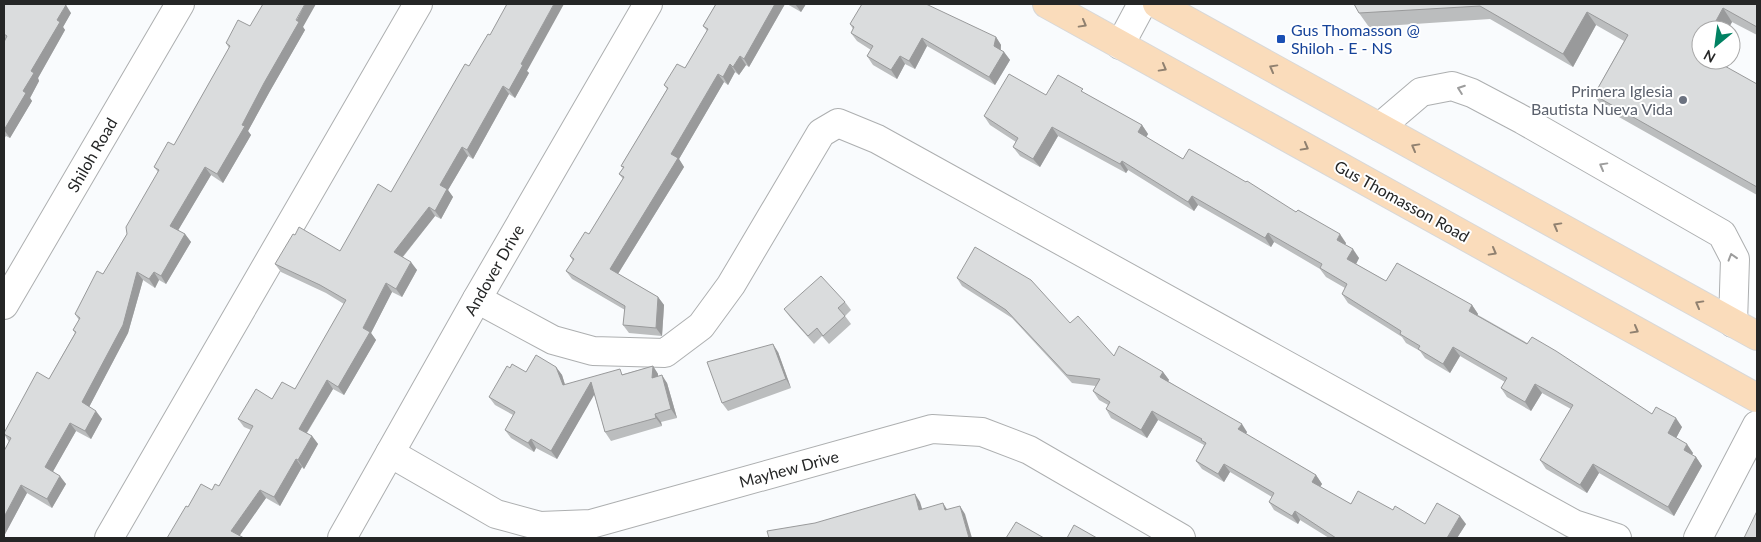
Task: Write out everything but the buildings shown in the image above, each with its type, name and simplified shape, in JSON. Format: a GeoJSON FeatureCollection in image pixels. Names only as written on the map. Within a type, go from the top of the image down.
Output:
{"type":"FeatureCollection","features":[{"type":"Feature","properties":{"kind":"main road","name":"Gus Thomasson Road"},"geometry":{"type":"LineString","coordinates":[[1046,4],[1757,398]]}},
{"type":"Feature","properties":{"kind":"main road"},"geometry":{"type":"LineString","coordinates":[[1157,4],[1757,336]]}},
{"type":"Feature","properties":{"kind":"street","name":"Shiloh Road"},"geometry":{"type":"LineString","coordinates":[[4,305],[180,4]]}},
{"type":"Feature","properties":{"kind":"street"},"geometry":{"type":"LineString","coordinates":[[109,538],[418,4]]}},
{"type":"Feature","properties":{"kind":"street","name":"Andover Drive"},"geometry":{"type":"LineString","coordinates":[[342,538],[477,299],[648,4]]}},
{"type":"Feature","properties":{"kind":"street"},"geometry":{"type":"LineString","coordinates":[[1120,45],[1142,4]]}},
{"type":"Feature","properties":{"kind":"street"},"geometry":{"type":"LineString","coordinates":[[1380,127],[1421,92],[1452,86],[1472,93],[1523,120],[1722,234],[1735,259],[1733,323]]}},
{"type":"Feature","properties":{"kind":"street"},"geometry":{"type":"LineString","coordinates":[[477,299],[553,340],[593,351],[665,353],[701,326],[731,285],[821,133],[838,123],[877,139],[1574,524],[1617,538]]}},
{"type":"Feature","properties":{"kind":"street"},"geometry":{"type":"LineString","coordinates":[[1698,538],[1757,425]]}},
{"type":"Feature","properties":{"kind":"street","name":"Mayhew Drive"},"geometry":{"type":"LineString","coordinates":[[390,453],[496,514],[540,526],[591,524],[932,430],[982,432],[1029,450],[1154,532],[1181,538]]}},
{"type":"Feature","properties":{"kind":"place","name":"Gus Thomasson @ Shiloh - E - NS"},"geometry":{"type":"Point","coordinates":[1281,39]}},
{"type":"Feature","properties":{"kind":"place","name":"Primera Iglesia Bautista Nueva Vida"},"geometry":{"type":"Point","coordinates":[1683,100]}}]}
